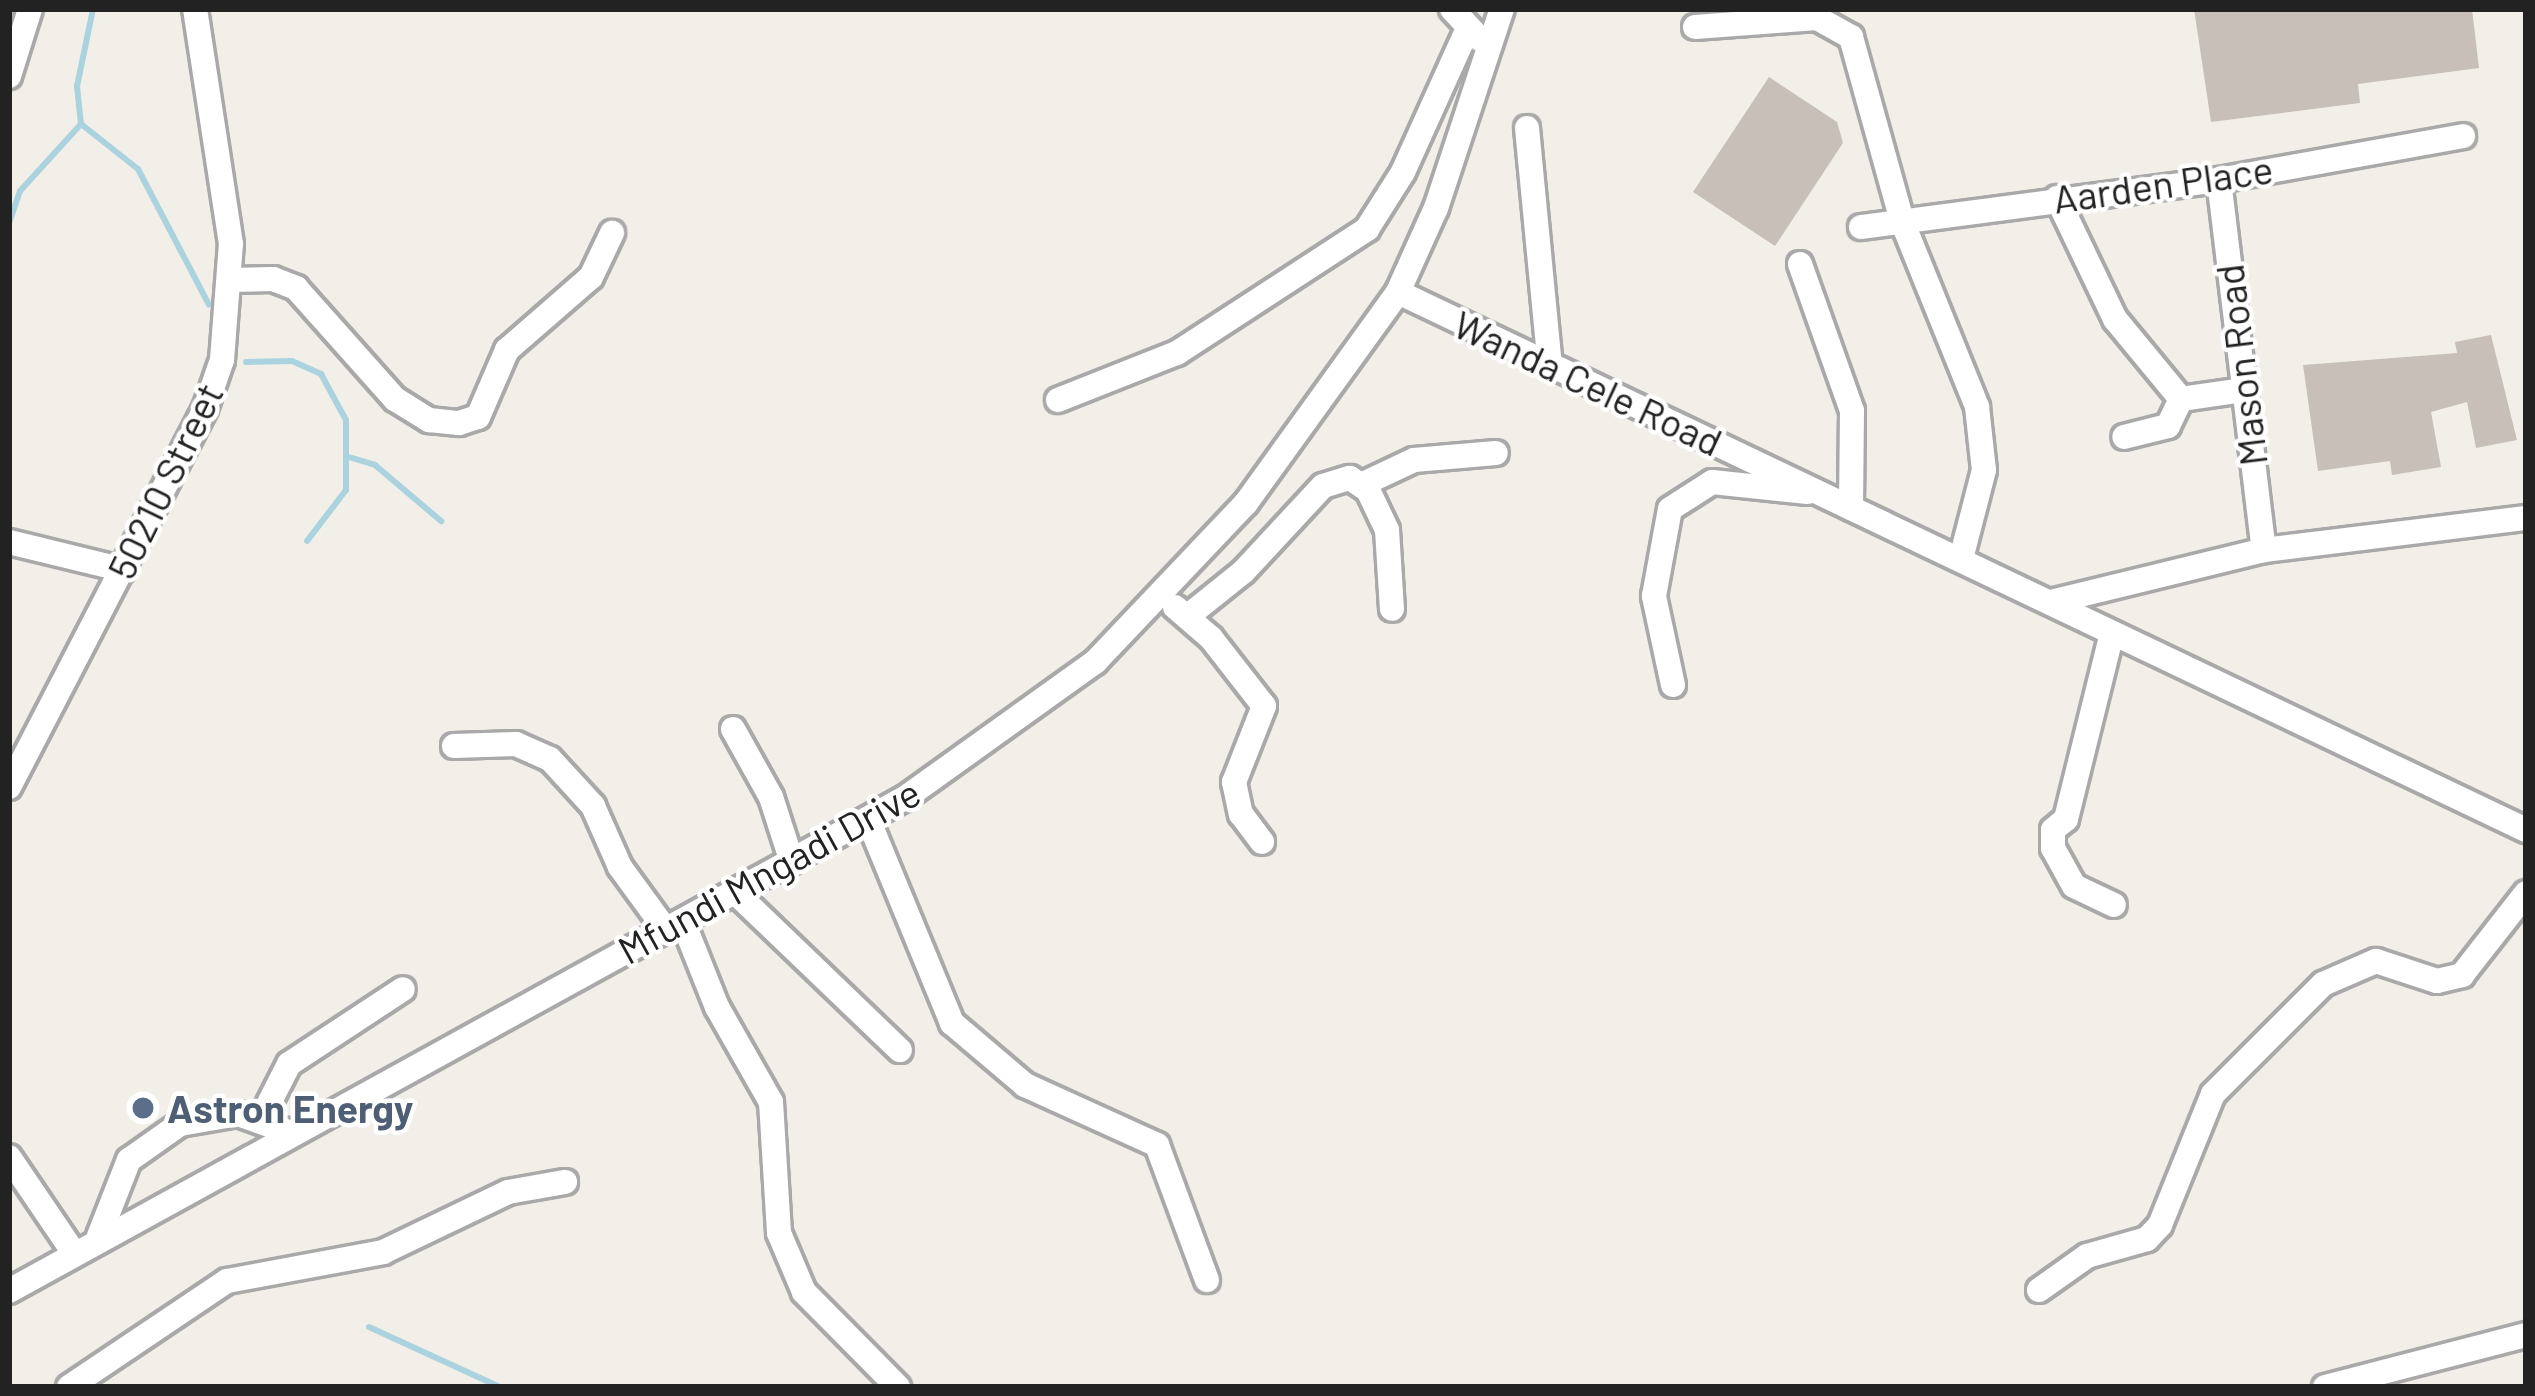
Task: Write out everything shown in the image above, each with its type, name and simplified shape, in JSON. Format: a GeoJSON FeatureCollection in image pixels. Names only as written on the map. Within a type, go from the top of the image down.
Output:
{"type":"FeatureCollection","features":[{"type":"Feature","properties":{"kind":"street"},"geometry":{"type":"LineString","coordinates":[[9,76],[30,9]]}},
{"type":"Feature","properties":{"kind":"street","name":"50210 Street"},"geometry":{"type":"LineString","coordinates":[[9,787],[205,409],[223,359],[231,280],[225,176],[195,9]]}},
{"type":"Feature","properties":{"kind":"street"},"geometry":{"type":"LineString","coordinates":[[1398,292],[1492,47],[1502,9]]}},
{"type":"Feature","properties":{"kind":"street"},"geometry":{"type":"LineString","coordinates":[[1695,27],[1817,18],[1846,30],[1902,220],[1977,407],[1983,443],[1961,560]]}},
{"type":"Feature","properties":{"kind":"street"},"geometry":{"type":"LineString","coordinates":[[1058,400],[1177,353],[1367,229],[1403,172],[1459,20],[1492,47]]}},
{"type":"Feature","properties":{"kind":"street"},"geometry":{"type":"LineString","coordinates":[[1527,128],[1550,365]]}},
{"type":"Feature","properties":{"kind":"street","name":"Aarden Place"},"geometry":{"type":"LineString","coordinates":[[1861,227],[2057,197],[2218,180],[2464,136]]}},
{"type":"Feature","properties":{"kind":"street","name":"Mason Road"},"geometry":{"type":"LineString","coordinates":[[2218,180],[2264,550]]}},
{"type":"Feature","properties":{"kind":"street"},"geometry":{"type":"LineString","coordinates":[[2057,197],[2115,320],[2181,399]]}},
{"type":"Feature","properties":{"kind":"street"},"geometry":{"type":"LineString","coordinates":[[231,280],[273,279],[296,288],[395,399],[429,420],[459,423],[478,417],[507,350],[591,277],[612,233]]}},
{"type":"Feature","properties":{"kind":"street"},"geometry":{"type":"LineString","coordinates":[[1800,265],[1852,411],[1851,508]]}},
{"type":"Feature","properties":{"kind":"street","name":"Wanda Cele Road"},"geometry":{"type":"LineString","coordinates":[[1398,292],[2526,830]]}},
{"type":"Feature","properties":{"kind":"street","name":"Mfundi Mngadi Drive"},"geometry":{"type":"LineString","coordinates":[[9,1291],[73,1250],[868,819],[1016,725],[1162,597],[1246,503],[1398,292]]}},
{"type":"Feature","properties":{"kind":"street"},"geometry":{"type":"LineString","coordinates":[[2181,399],[2244,390]]}},
{"type":"Feature","properties":{"kind":"street"},"geometry":{"type":"LineString","coordinates":[[2124,437],[2168,426],[2181,399]]}},
{"type":"Feature","properties":{"kind":"street"},"geometry":{"type":"LineString","coordinates":[[1188,616],[1243,572],[1323,486],[1339,478],[1363,484],[1414,460],[1496,453]]}},
{"type":"Feature","properties":{"kind":"street"},"geometry":{"type":"LineString","coordinates":[[1672,686],[1654,596],[1670,508],[1712,482],[1819,492]]}},
{"type":"Feature","properties":{"kind":"street"},"geometry":{"type":"LineString","coordinates":[[1363,484],[1387,530],[1392,609]]}},
{"type":"Feature","properties":{"kind":"street"},"geometry":{"type":"LineString","coordinates":[[2051,602],[2264,550],[2526,518]]}},
{"type":"Feature","properties":{"kind":"street"},"geometry":{"type":"LineString","coordinates":[[9,542],[124,570]]}},
{"type":"Feature","properties":{"kind":"street"},"geometry":{"type":"LineString","coordinates":[[1162,597],[1188,616],[1264,706],[1234,782],[1241,814],[1262,842]]}},
{"type":"Feature","properties":{"kind":"street"},"geometry":{"type":"LineString","coordinates":[[2112,633],[2066,819],[2053,830],[2053,848],[2074,886],[2114,905]]}},
{"type":"Feature","properties":{"kind":"street"},"geometry":{"type":"LineString","coordinates":[[733,729],[771,796],[791,862]]}},
{"type":"Feature","properties":{"kind":"street"},"geometry":{"type":"LineString","coordinates":[[454,746],[516,744],[550,759],[592,806],[620,867],[674,926],[771,1102],[779,1233],[804,1292],[898,1387]]}},
{"type":"Feature","properties":{"kind":"street"},"geometry":{"type":"LineString","coordinates":[[868,819],[933,988],[973,1047],[1025,1084],[1157,1145],[1207,1280]]}},
{"type":"Feature","properties":{"kind":"street"},"geometry":{"type":"LineString","coordinates":[[736,892],[900,1050]]}},
{"type":"Feature","properties":{"kind":"street"},"geometry":{"type":"LineString","coordinates":[[2039,1290],[2087,1256],[2147,1239],[2176,1195],[2188,1148],[2213,1094],[2323,984],[2376,961],[2437,981],[2462,975],[2526,893]]}},
{"type":"Feature","properties":{"kind":"street"},"geometry":{"type":"LineString","coordinates":[[260,1121],[289,1064],[403,989]]}},
{"type":"Feature","properties":{"kind":"street"},"geometry":{"type":"LineString","coordinates":[[99,1236],[116,1180],[141,1148],[202,1116],[260,1121],[291,1132]]}},
{"type":"Feature","properties":{"kind":"street"},"geometry":{"type":"LineString","coordinates":[[9,1157],[73,1250]]}},
{"type":"Feature","properties":{"kind":"street"},"geometry":{"type":"LineString","coordinates":[[69,1387],[227,1281],[383,1252],[508,1192],[565,1182]]}},
{"type":"Feature","properties":{"kind":"street"},"geometry":{"type":"LineString","coordinates":[[2326,1387],[2526,1335]]}},
{"type":"Feature","properties":{"kind":"building"},"geometry":{"type":"Polygon","coordinates":[[[2194,9],[2472,9],[2479,68],[2358,84],[2360,103],[2211,122],[2194,9]]]}},
{"type":"Feature","properties":{"kind":"building"},"geometry":{"type":"Polygon","coordinates":[[[1769,77],[1837,122],[1843,143],[1775,246],[1693,192],[1769,77]]]}},
{"type":"Feature","properties":{"kind":"building"},"geometry":{"type":"Polygon","coordinates":[[[2491,335],[2517,440],[2476,448],[2467,402],[2431,412],[2441,467],[2392,475],[2390,461],[2318,471],[2303,365],[2457,353],[2455,342],[2491,335]]]}},
{"type":"Feature","properties":{"kind":"waterway"},"geometry":{"type":"LineString","coordinates":[[93,9],[77,86],[81,124],[138,169],[209,305]]}},
{"type":"Feature","properties":{"kind":"waterway"},"geometry":{"type":"LineString","coordinates":[[9,223],[20,191],[81,124]]}},
{"type":"Feature","properties":{"kind":"waterway"},"geometry":{"type":"LineString","coordinates":[[246,362],[292,361],[321,374],[346,420],[346,490],[307,541]]}},
{"type":"Feature","properties":{"kind":"waterway"},"geometry":{"type":"LineString","coordinates":[[349,457],[375,465],[441,521]]}},
{"type":"Feature","properties":{"kind":"waterway"},"geometry":{"type":"LineString","coordinates":[[369,1327],[500,1387]]}},
{"type":"Feature","properties":{"kind":"place","name":"Astron Energy"},"geometry":{"type":"Point","coordinates":[143,1108]}}]}
